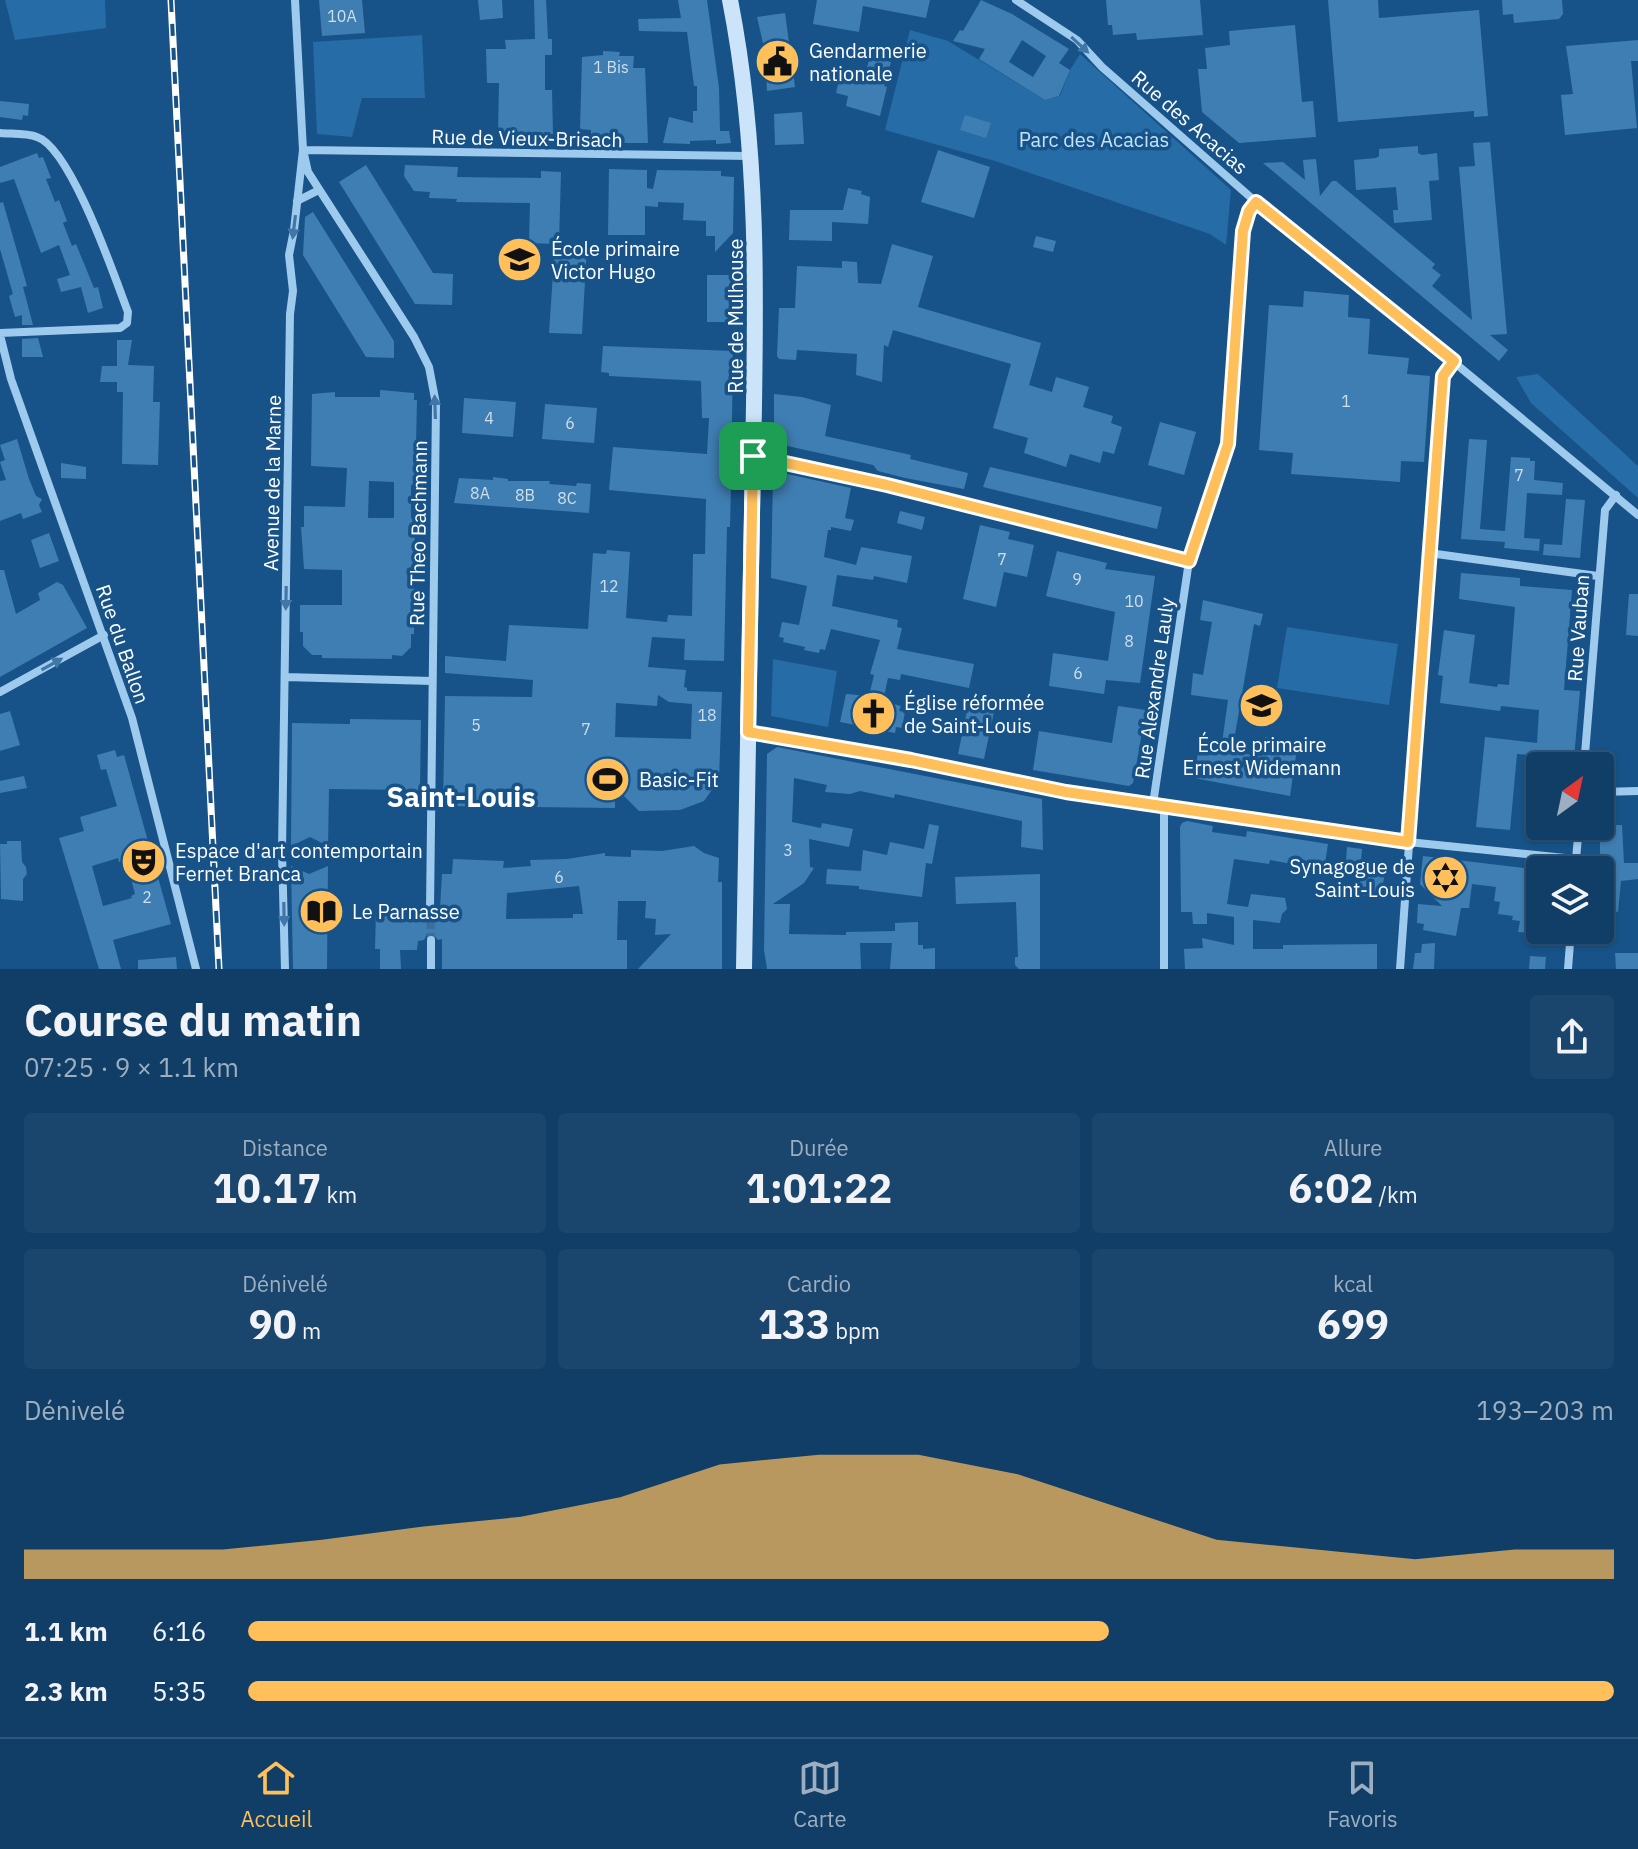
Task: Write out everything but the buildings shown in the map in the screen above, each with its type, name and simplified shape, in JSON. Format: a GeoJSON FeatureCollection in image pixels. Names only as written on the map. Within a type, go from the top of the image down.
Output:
{"type":"FeatureCollection","features":[{"type":"Feature","properties":{"kind":"main road","name":"Rue de Mulhouse"},"geometry":{"type":"LineString","coordinates":[[730,0],[751,156],[756,323],[744,969]]}},
{"type":"Feature","properties":{"kind":"street","name":"Avenue de la Marne"},"geometry":{"type":"LineString","coordinates":[[285,969],[282,851],[290,314],[293,291],[289,255],[303,150],[295,0]]}},
{"type":"Feature","properties":{"kind":"street","name":"Rue des Acacias"},"geometry":{"type":"LineString","coordinates":[[1016,0],[1077,40],[1102,67],[1256,202],[1454,361],[1638,515]]}},
{"type":"Feature","properties":{"kind":"street"},"geometry":{"type":"LineString","coordinates":[[0,133],[38,137],[52,146],[89,211],[128,312],[127,323],[120,328],[0,334]]}},
{"type":"Feature","properties":{"kind":"street","name":"Rue de Vieux-Brisach"},"geometry":{"type":"LineString","coordinates":[[303,150],[751,156]]}},
{"type":"Feature","properties":{"kind":"street","name":"Rue Theo Bachmann"},"geometry":{"type":"LineString","coordinates":[[303,150],[308,172],[414,337],[431,376],[436,404],[430,909]]}},
{"type":"Feature","properties":{"kind":"street"},"geometry":{"type":"LineString","coordinates":[[297,201],[319,190]]}},
{"type":"Feature","properties":{"kind":"street","name":"Rue Alexandre Lauly"},"geometry":{"type":"LineString","coordinates":[[1153,804],[1189,561],[1228,444],[1243,231],[1249,211],[1256,202]]}},
{"type":"Feature","properties":{"kind":"street","name":"Rue du Ballon"},"geometry":{"type":"LineString","coordinates":[[0,334],[15,390],[104,635],[144,760],[196,969]]}},
{"type":"Feature","properties":{"kind":"street"},"geometry":{"type":"LineString","coordinates":[[1400,969],[1443,376],[1454,361]]}},
{"type":"Feature","properties":{"kind":"street"},"geometry":{"type":"LineString","coordinates":[[753,456],[887,485],[1189,561]]}},
{"type":"Feature","properties":{"kind":"street","name":"Rue Vauban"},"geometry":{"type":"LineString","coordinates":[[1585,752],[1605,510],[1616,495]]}},
{"type":"Feature","properties":{"kind":"street"},"geometry":{"type":"LineString","coordinates":[[1429,553],[1598,576]]}},
{"type":"Feature","properties":{"kind":"street"},"geometry":{"type":"LineString","coordinates":[[0,692],[104,635]]}},
{"type":"Feature","properties":{"kind":"street"},"geometry":{"type":"LineString","coordinates":[[285,677],[432,681]]}},
{"type":"Feature","properties":{"kind":"street"},"geometry":{"type":"LineString","coordinates":[[748,732],[911,760],[1066,792],[1408,842],[1546,856]]}},
{"type":"Feature","properties":{"kind":"street"},"geometry":{"type":"LineString","coordinates":[[1614,792],[1638,791]]}},
{"type":"Feature","properties":{"kind":"street"},"geometry":{"type":"LineString","coordinates":[[1164,806],[1164,969]]}},
{"type":"Feature","properties":{"kind":"street"},"geometry":{"type":"LineString","coordinates":[[431,940],[431,969]]}},
{"type":"Feature","properties":{"kind":"street"},"geometry":{"type":"LineString","coordinates":[[1568,969],[1570,944]]}},
{"type":"Feature","properties":{"kind":"green space"},"geometry":{"type":"Polygon","coordinates":[[[5,0],[105,0],[106,28],[15,40],[5,0]]]}},
{"type":"Feature","properties":{"kind":"green space","name":"Parc des Acacias"},"geometry":{"type":"Polygon","coordinates":[[[910,30],[948,41],[1045,100],[1060,96],[1080,54],[1231,190],[1226,245],[1210,234],[995,161],[885,130],[910,30]]]}},
{"type":"Feature","properties":{"kind":"green space"},"geometry":{"type":"Polygon","coordinates":[[[422,35],[425,98],[362,98],[352,137],[317,134],[313,42],[422,35]]]}},
{"type":"Feature","properties":{"kind":"green space"},"geometry":{"type":"Polygon","coordinates":[[[1538,374],[1638,466],[1638,498],[1531,403],[1516,377],[1538,374]]]}},
{"type":"Feature","properties":{"kind":"green space"},"geometry":{"type":"Polygon","coordinates":[[[1287,627],[1398,644],[1389,705],[1277,688],[1287,627]]]}},
{"type":"Feature","properties":{"kind":"green space"},"geometry":{"type":"Polygon","coordinates":[[[773,659],[837,671],[828,727],[771,716],[773,659]]]}},
{"type":"Feature","properties":{"kind":"tunnel"},"geometry":{"type":"LineString","coordinates":[[430,909],[431,940]]}},
{"type":"Feature","properties":{"kind":"railway"},"geometry":{"type":"LineString","coordinates":[[171,0],[219,969]]}},
{"type":"Feature","properties":{"kind":"place","name":"Gendarmerie nationale"},"geometry":{"type":"Point","coordinates":[778,62]}},
{"type":"Feature","properties":{"kind":"place","name":"École primaire Victor Hugo"},"geometry":{"type":"Point","coordinates":[520,260]}},
{"type":"Feature","properties":{"kind":"place","name":"École primaire Ernest Widemann"},"geometry":{"type":"Point","coordinates":[1262,705]}},
{"type":"Feature","properties":{"kind":"place","name":"Église réformée de Saint-Louis"},"geometry":{"type":"Point","coordinates":[873,713]}},
{"type":"Feature","properties":{"kind":"place","name":"Basic-Fit"},"geometry":{"type":"Point","coordinates":[608,779]}},
{"type":"Feature","properties":{"kind":"place","name":"Espace d'art contemportain Fernet Branca"},"geometry":{"type":"Point","coordinates":[144,861]}},
{"type":"Feature","properties":{"kind":"place","name":"Synagogue de Saint-Louis"},"geometry":{"type":"Point","coordinates":[1446,878]}},
{"type":"Feature","properties":{"kind":"place","name":"Le Parnasse"},"geometry":{"type":"Point","coordinates":[321,911]}},
{"type":"Feature","properties":{"kind":"district","name":"Saint-Louis"},"geometry":{"type":"Point","coordinates":[461,796]}},
{"type":"Feature","properties":{"kind":"route"},"geometry":{"type":"LineString","coordinates":[[1256,202],[1454,361],[1443,376],[1408,842],[1066,792],[911,760],[748,732],[753,456],[887,485],[1189,561],[1228,444],[1243,231],[1249,211],[1256,202]]}}]}
